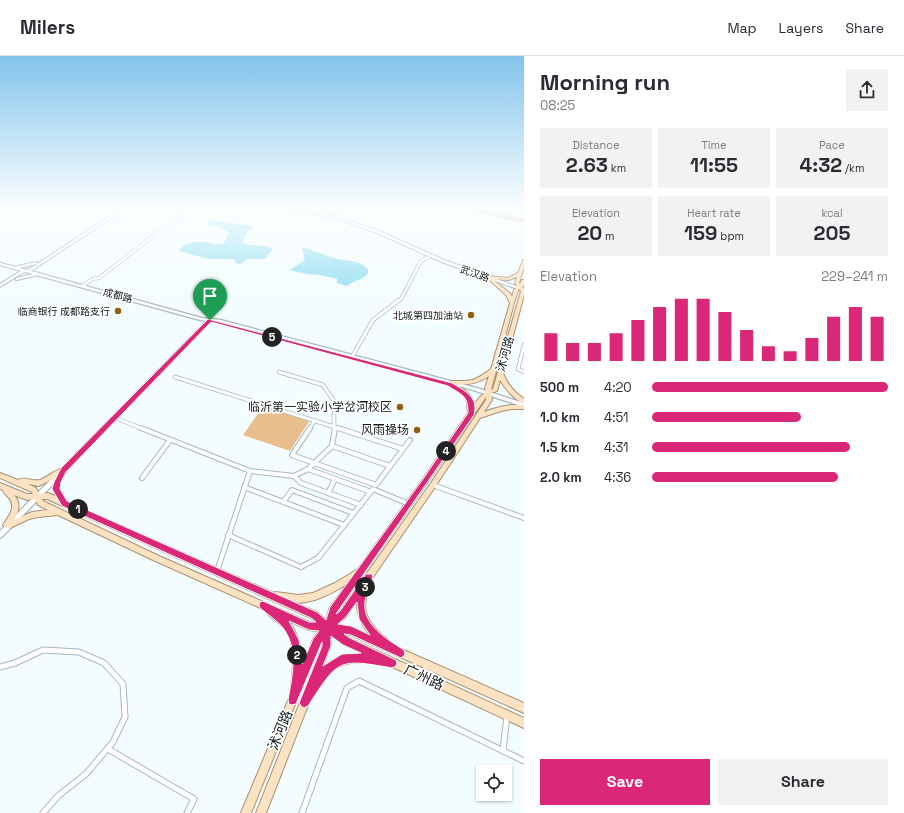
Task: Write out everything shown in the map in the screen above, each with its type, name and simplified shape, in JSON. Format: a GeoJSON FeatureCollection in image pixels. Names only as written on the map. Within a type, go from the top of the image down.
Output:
{"type":"FeatureCollection","features":[{"type":"Feature","properties":{"kind":"main road","name":"沭河路"},"geometry":{"type":"LineString","coordinates":[[522,288],[518,283],[524,261]]}},
{"type":"Feature","properties":{"kind":"main road"},"geometry":{"type":"LineString","coordinates":[[488,277],[509,279],[520,274]]}},
{"type":"Feature","properties":{"kind":"main road"},"geometry":{"type":"LineString","coordinates":[[488,277],[508,294],[512,303]]}},
{"type":"Feature","properties":{"kind":"main road","name":"沭河路"},"geometry":{"type":"LineString","coordinates":[[487,393],[495,390],[522,298],[524,281]]}},
{"type":"Feature","properties":{"kind":"main road","name":"沭河路"},"geometry":{"type":"LineString","coordinates":[[261,813],[326,646],[328,627],[334,610],[471,413],[487,393],[516,290],[522,288]]}},
{"type":"Feature","properties":{"kind":"main road"},"geometry":{"type":"LineString","coordinates":[[451,384],[474,382],[483,379],[493,370]]}},
{"type":"Feature","properties":{"kind":"main road"},"geometry":{"type":"LineString","coordinates":[[500,373],[503,382],[524,404]]}},
{"type":"Feature","properties":{"kind":"main road"},"geometry":{"type":"LineString","coordinates":[[451,384],[468,395],[471,404],[471,413]]}},
{"type":"Feature","properties":{"kind":"main road","name":"沭河路"},"geometry":{"type":"LineString","coordinates":[[246,813],[316,642],[328,627],[343,614],[433,485],[489,400],[487,393]]}},
{"type":"Feature","properties":{"kind":"main road"},"geometry":{"type":"LineString","coordinates":[[478,417],[502,407],[524,404]]}},
{"type":"Feature","properties":{"kind":"main road"},"geometry":{"type":"LineString","coordinates":[[9,479],[38,483],[64,470]]}},
{"type":"Feature","properties":{"kind":"main road"},"geometry":{"type":"LineString","coordinates":[[64,470],[57,482],[56,489],[64,504]]}},
{"type":"Feature","properties":{"kind":"main road","name":"广州路"},"geometry":{"type":"LineString","coordinates":[[0,475],[34,490],[40,503],[309,626],[328,627],[351,631],[524,708]]}},
{"type":"Feature","properties":{"kind":"main road"},"geometry":{"type":"LineString","coordinates":[[0,486],[14,496],[16,505],[9,525]]}},
{"type":"Feature","properties":{"kind":"main road","name":"广州路"},"geometry":{"type":"LineString","coordinates":[[0,486],[27,497],[48,496],[314,615],[346,642],[524,723]]}},
{"type":"Feature","properties":{"kind":"main road"},"geometry":{"type":"LineString","coordinates":[[9,525],[34,514],[46,512],[61,513]]}},
{"type":"Feature","properties":{"kind":"main road"},"geometry":{"type":"LineString","coordinates":[[266,594],[300,600],[316,596],[341,585],[362,569]]}},
{"type":"Feature","properties":{"kind":"main road"},"geometry":{"type":"LineString","coordinates":[[369,577],[361,601],[363,619],[378,638],[401,653]]}},
{"type":"Feature","properties":{"kind":"main road"},"geometry":{"type":"LineString","coordinates":[[263,605],[286,625],[295,640],[298,666],[292,700]]}},
{"type":"Feature","properties":{"kind":"main road"},"geometry":{"type":"LineString","coordinates":[[304,703],[326,670],[342,659],[361,657],[392,663]]}},
{"type":"Feature","properties":{"kind":"street"},"geometry":{"type":"LineString","coordinates":[[15,278],[15,272],[12,267],[37,264],[70,241]]}},
{"type":"Feature","properties":{"kind":"street"},"geometry":{"type":"LineString","coordinates":[[0,286],[25,274],[26,271],[72,241]]}},
{"type":"Feature","properties":{"kind":"street"},"geometry":{"type":"LineString","coordinates":[[83,286],[92,279],[99,278],[146,241]]}},
{"type":"Feature","properties":{"kind":"street","name":"武汉路"},"geometry":{"type":"LineString","coordinates":[[398,241],[431,256],[522,288]]}},
{"type":"Feature","properties":{"kind":"street"},"geometry":{"type":"LineString","coordinates":[[352,357],[373,320],[401,299],[421,261],[431,256]]}},
{"type":"Feature","properties":{"kind":"street","name":"成都路"},"geometry":{"type":"LineString","coordinates":[[0,264],[524,404]]}},
{"type":"Feature","properties":{"kind":"street"},"geometry":{"type":"LineString","coordinates":[[0,290],[15,278],[40,275],[37,271],[37,264]]}},
{"type":"Feature","properties":{"kind":"street","name":"成都路"},"geometry":{"type":"LineString","coordinates":[[40,275],[210,320],[220,321],[451,384]]}},
{"type":"Feature","properties":{"kind":"street"},"geometry":{"type":"LineString","coordinates":[[0,535],[116,418],[210,320]]}},
{"type":"Feature","properties":{"kind":"street"},"geometry":{"type":"LineString","coordinates":[[524,345],[518,370],[524,372]]}},
{"type":"Feature","properties":{"kind":"street"},"geometry":{"type":"LineString","coordinates":[[116,418],[250,471],[294,476],[308,469],[332,446],[335,427],[334,401],[323,385],[279,372]]}},
{"type":"Feature","properties":{"kind":"street"},"geometry":{"type":"LineString","coordinates":[[175,377],[262,405],[271,406],[403,449]]}},
{"type":"Feature","properties":{"kind":"street"},"geometry":{"type":"LineString","coordinates":[[315,420],[292,455],[315,463],[409,504]]}},
{"type":"Feature","properties":{"kind":"street"},"geometry":{"type":"LineString","coordinates":[[142,478],[170,440]]}},
{"type":"Feature","properties":{"kind":"street"},"geometry":{"type":"LineString","coordinates":[[228,535],[301,567],[318,558],[361,505],[410,440]]}},
{"type":"Feature","properties":{"kind":"street"},"geometry":{"type":"LineString","coordinates":[[332,446],[390,466]]}},
{"type":"Feature","properties":{"kind":"street"},"geometry":{"type":"LineString","coordinates":[[308,469],[335,479],[374,488]]}},
{"type":"Feature","properties":{"kind":"street"},"geometry":{"type":"LineString","coordinates":[[216,572],[250,471]]}},
{"type":"Feature","properties":{"kind":"street"},"geometry":{"type":"LineString","coordinates":[[294,476],[301,483],[361,505]]}},
{"type":"Feature","properties":{"kind":"street"},"geometry":{"type":"LineString","coordinates":[[328,493],[335,479]]}},
{"type":"Feature","properties":{"kind":"street"},"geometry":{"type":"LineString","coordinates":[[433,485],[524,518]]}},
{"type":"Feature","properties":{"kind":"street"},"geometry":{"type":"LineString","coordinates":[[244,487],[344,525]]}},
{"type":"Feature","properties":{"kind":"street"},"geometry":{"type":"LineString","coordinates":[[284,501],[292,490],[354,513]]}},
{"type":"Feature","properties":{"kind":"street"},"geometry":{"type":"LineString","coordinates":[[0,532],[9,525]]}},
{"type":"Feature","properties":{"kind":"street"},"geometry":{"type":"LineString","coordinates":[[0,667],[15,663],[44,650],[79,652],[104,663],[123,684],[125,717],[113,742],[86,774],[58,796],[43,813]]}},
{"type":"Feature","properties":{"kind":"street"},"geometry":{"type":"LineString","coordinates":[[302,813],[347,688],[359,681],[524,761]]}},
{"type":"Feature","properties":{"kind":"street"},"geometry":{"type":"LineString","coordinates":[[504,751],[507,715]]}},
{"type":"Feature","properties":{"kind":"street"},"geometry":{"type":"LineString","coordinates":[[108,749],[194,799],[187,813]]}},
{"type":"Feature","properties":{"kind":"shaded area"},"geometry":{"type":"Polygon","coordinates":[[[271,407],[310,420],[290,451],[243,435],[262,408],[271,407]]]}},
{"type":"Feature","properties":{"kind":"water"},"geometry":{"type":"Polygon","coordinates":[[[225,241],[242,241],[246,244],[266,247],[273,250],[266,258],[248,259],[240,264],[236,263],[233,259],[209,259],[179,251],[183,246],[194,242],[223,243],[225,241]]]}},
{"type":"Feature","properties":{"kind":"water"},"geometry":{"type":"Polygon","coordinates":[[[304,247],[334,258],[359,263],[367,268],[369,272],[365,276],[347,286],[337,283],[337,279],[331,277],[290,270],[305,260],[302,248],[304,247]]]}},
{"type":"Feature","properties":{"kind":"place","name":"临商银行 成都路支行"},"geometry":{"type":"Point","coordinates":[118,311]}},
{"type":"Feature","properties":{"kind":"place","name":"北城第四加油站"},"geometry":{"type":"Point","coordinates":[471,315]}},
{"type":"Feature","properties":{"kind":"place","name":"临沂第一实验小学岔河校区"},"geometry":{"type":"Point","coordinates":[400,407]}},
{"type":"Feature","properties":{"kind":"place","name":"风雨操场"},"geometry":{"type":"Point","coordinates":[417,430]}},
{"type":"Feature","properties":{"kind":"route"},"geometry":{"type":"LineString","coordinates":[[210,320],[64,470],[57,482],[56,489],[64,504],[314,615],[328,627],[309,626],[263,605],[286,625],[295,640],[298,666],[292,700],[316,642],[328,627],[346,642],[392,663],[361,657],[342,659],[326,670],[304,703],[326,646],[328,627],[343,614],[369,577],[361,601],[363,619],[378,638],[401,653],[351,631],[328,627],[334,610],[471,413],[471,404],[468,395],[450,384],[210,320]]}}]}
